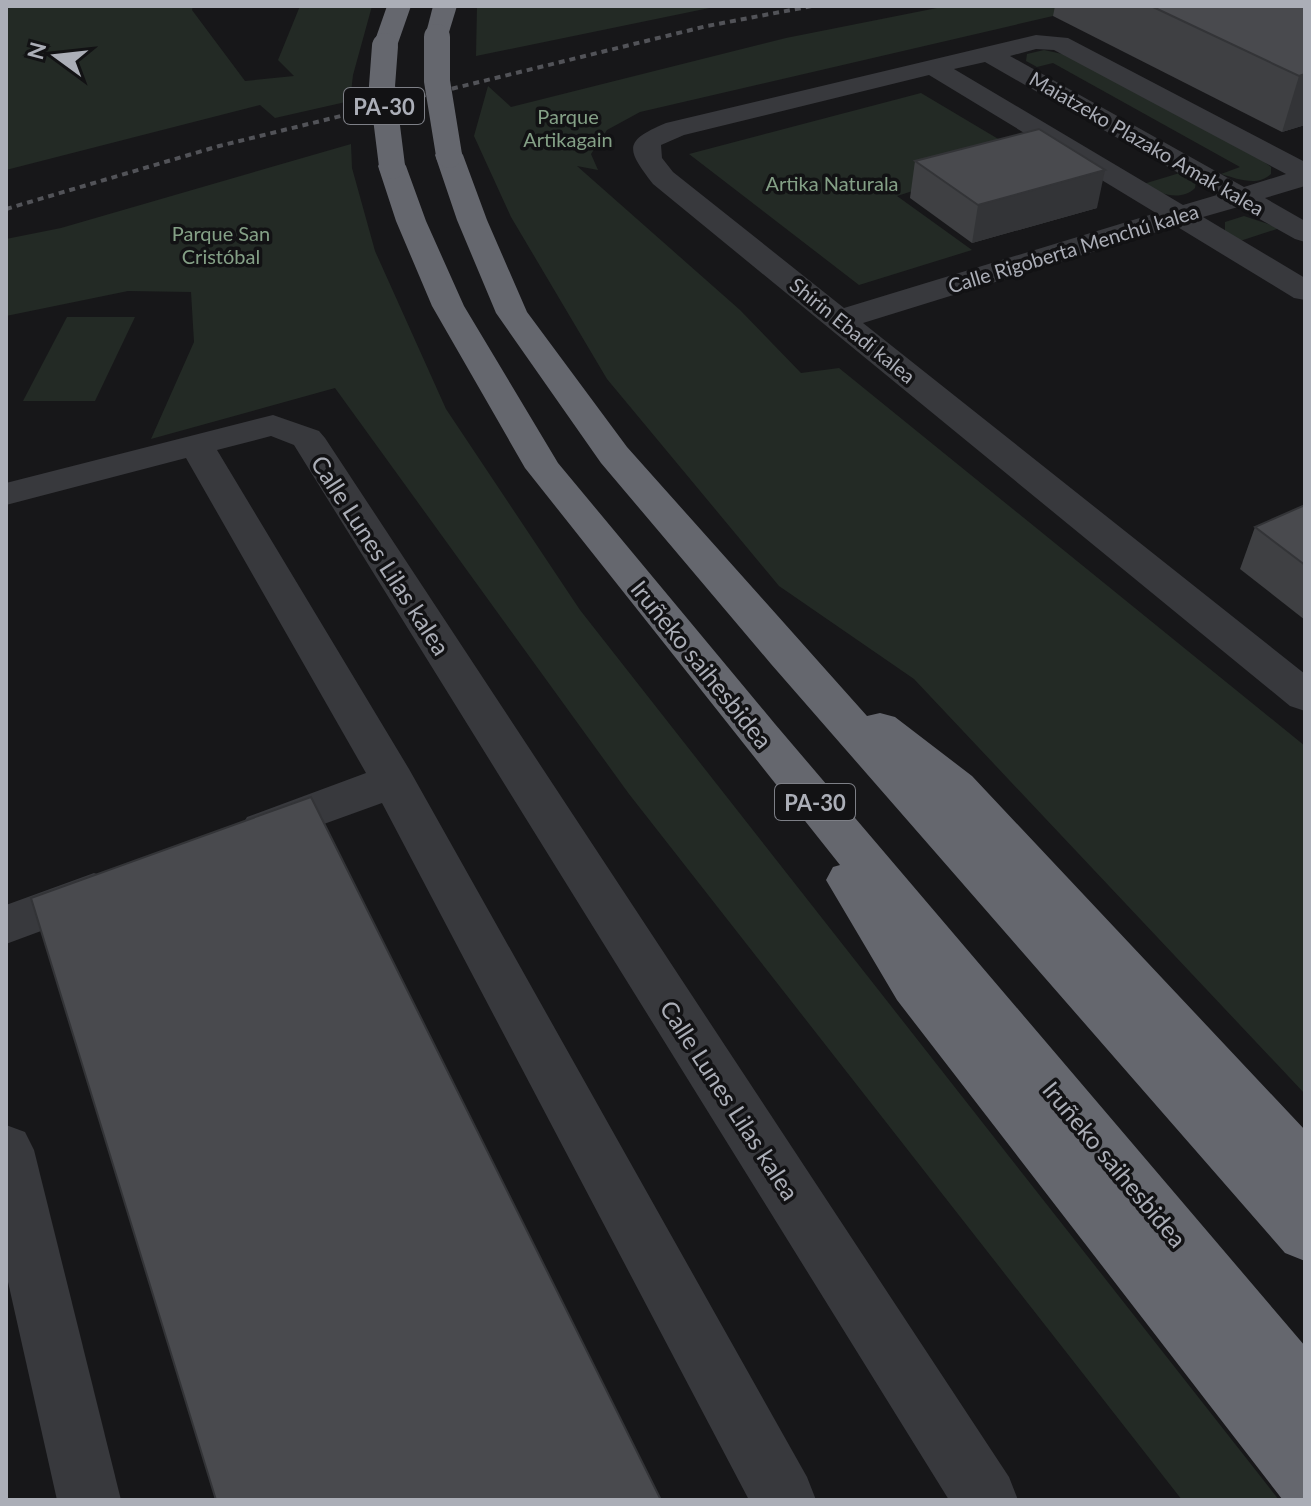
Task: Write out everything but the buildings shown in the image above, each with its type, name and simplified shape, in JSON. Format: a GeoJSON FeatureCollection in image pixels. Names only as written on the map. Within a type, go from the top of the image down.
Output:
{"type":"FeatureCollection","features":[{"type":"Feature","properties":{"kind":"highway","name":"Iruñeko saihesbidea"},"geometry":{"type":"LineString","coordinates":[[399,6],[385,46],[382,86],[392,166],[411,221],[448,306],[543,468],[1305,1394]]}},
{"type":"Feature","properties":{"kind":"highway","name":"PA-30"},"geometry":{"type":"LineString","coordinates":[[445,6],[437,37],[437,81],[449,155],[472,220],[512,313],[614,455],[786,654],[1305,1234]]}},
{"type":"Feature","properties":{"kind":"highway"},"geometry":{"type":"LineString","coordinates":[[786,654],[956,788],[1305,1169]]}},
{"type":"Feature","properties":{"kind":"highway"},"geometry":{"type":"LineString","coordinates":[[760,735],[915,985],[1305,1476]]}},
{"type":"Feature","properties":{"kind":"street","name":"Maiatzeko Plazako Amak kalea"},"geometry":{"type":"LineString","coordinates":[[934,68],[1036,42],[1059,43],[1305,175]]}},
{"type":"Feature","properties":{"kind":"street","name":"Maiatzeko Plazako Amak kalea"},"geometry":{"type":"LineString","coordinates":[[989,54],[1305,233]]}},
{"type":"Feature","properties":{"kind":"street","name":"Maiatzeko Plazako Amak kalea"},"geometry":{"type":"LineString","coordinates":[[934,68],[1305,291]]}},
{"type":"Feature","properties":{"kind":"street","name":"Shirin Ebadi kalea"},"geometry":{"type":"LineString","coordinates":[[934,68],[675,129],[647,141],[648,159],[663,178],[1305,696]]}},
{"type":"Feature","properties":{"kind":"street","name":"Calle Rigoberta Menchú kalea"},"geometry":{"type":"LineString","coordinates":[[841,319],[1305,175]]}},
{"type":"Feature","properties":{"kind":"street","name":"Calle Lunes Lilas kalea"},"geometry":{"type":"LineString","coordinates":[[6,494],[273,425],[307,438],[986,1500]]}},
{"type":"Feature","properties":{"kind":"street"},"geometry":{"type":"LineString","coordinates":[[197,446],[393,781],[784,1500]]}},
{"type":"Feature","properties":{"kind":"street"},"geometry":{"type":"LineString","coordinates":[[229,842],[393,781]]}},
{"type":"Feature","properties":{"kind":"street"},"geometry":{"type":"LineString","coordinates":[[6,925],[140,875]]}},
{"type":"Feature","properties":{"kind":"street"},"geometry":{"type":"LineString","coordinates":[[6,1150],[89,1500]]}},
{"type":"Feature","properties":{"kind":"green space"},"geometry":{"type":"Polygon","coordinates":[[[6,6],[193,6],[192,10],[245,81],[294,76],[278,60],[300,6],[372,6],[353,75],[350,101],[275,118],[260,105],[6,170],[6,6]]]}},
{"type":"Feature","properties":{"kind":"green space"},"geometry":{"type":"Polygon","coordinates":[[[477,6],[719,6],[476,56],[477,6]]]}},
{"type":"Feature","properties":{"kind":"green space","name":"Parque Artikagain"},"geometry":{"type":"Polygon","coordinates":[[[947,6],[1120,6],[1053,16],[640,112],[607,130],[591,154],[598,170],[577,166],[740,310],[801,373],[839,368],[1305,746],[1305,1094],[914,679],[779,586],[607,379],[511,217],[474,136],[488,86],[511,107],[786,38],[947,6]]]}},
{"type":"Feature","properties":{"kind":"green space"},"geometry":{"type":"Polygon","coordinates":[[[1044,50],[1067,55],[1263,161],[1271,167],[1271,174],[1254,181],[1221,174],[1240,167],[1053,63],[1037,67],[1026,61],[1027,54],[1044,50]]]}},
{"type":"Feature","properties":{"kind":"green space","name":"Artika Naturala"},"geometry":{"type":"Polygon","coordinates":[[[921,93],[1025,155],[897,196],[972,250],[859,285],[689,154],[921,93]]]}},
{"type":"Feature","properties":{"kind":"green space","name":"Parque San Cristóbal"},"geometry":{"type":"Polygon","coordinates":[[[351,144],[352,168],[375,251],[446,409],[580,610],[1279,1500],[1182,1500],[629,794],[335,388],[151,439],[194,342],[191,292],[128,291],[6,316],[6,239],[61,228],[351,144]]]}},
{"type":"Feature","properties":{"kind":"green space"},"geometry":{"type":"Polygon","coordinates":[[[1183,172],[1196,181],[1195,188],[1182,195],[1168,195],[1140,185],[1183,172]]]}},
{"type":"Feature","properties":{"kind":"green space"},"geometry":{"type":"Polygon","coordinates":[[[1244,216],[1280,228],[1240,241],[1225,232],[1225,222],[1244,216]]]}},
{"type":"Feature","properties":{"kind":"green space"},"geometry":{"type":"Polygon","coordinates":[[[67,317],[135,317],[95,401],[23,401],[67,317]]]}},
{"type":"Feature","properties":{"kind":"railway"},"geometry":{"type":"LineString","coordinates":[[6,209],[219,146],[707,26],[812,6]]}}]}
